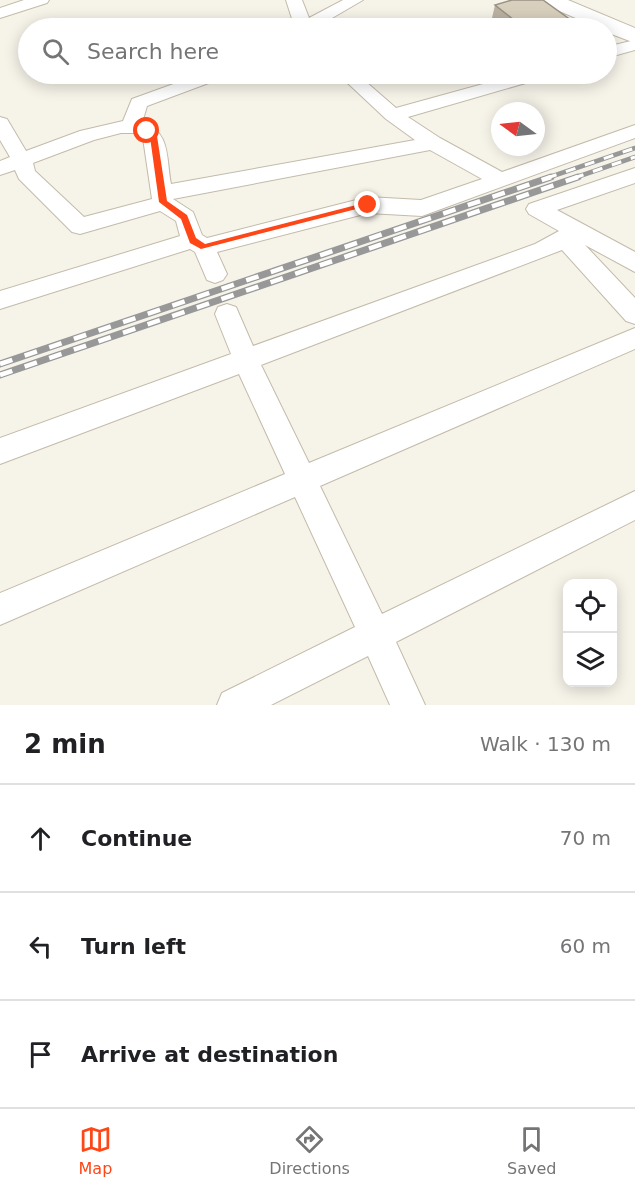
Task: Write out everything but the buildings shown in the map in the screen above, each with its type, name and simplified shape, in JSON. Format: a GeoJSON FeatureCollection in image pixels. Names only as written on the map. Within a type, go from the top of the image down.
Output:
{"type":"FeatureCollection","features":[{"type":"Feature","properties":{"kind":"street"},"geometry":{"type":"LineString","coordinates":[[0,12],[41,0]]}},
{"type":"Feature","properties":{"kind":"street"},"geometry":{"type":"LineString","coordinates":[[294,0],[300,18]]}},
{"type":"Feature","properties":{"kind":"street"},"geometry":{"type":"LineString","coordinates":[[322,18],[355,0]]}},
{"type":"Feature","properties":{"kind":"street"},"geometry":{"type":"LineString","coordinates":[[550,0],[584,18]]}},
{"type":"Feature","properties":{"kind":"street"},"geometry":{"type":"LineString","coordinates":[[617,35],[634,44]]}},
{"type":"Feature","properties":{"kind":"street"},"geometry":{"type":"LineString","coordinates":[[617,49],[634,44]]}},
{"type":"Feature","properties":{"kind":"street"},"geometry":{"type":"LineString","coordinates":[[131,126],[139,103],[189,84]]}},
{"type":"Feature","properties":{"kind":"street"},"geometry":{"type":"LineString","coordinates":[[358,84],[393,115],[433,143],[499,179]]}},
{"type":"Feature","properties":{"kind":"street"},"geometry":{"type":"LineString","coordinates":[[393,115],[502,84]]}},
{"type":"Feature","properties":{"kind":"street"},"geometry":{"type":"LineString","coordinates":[[0,123],[22,160],[26,174],[81,226],[163,198],[433,143]]}},
{"type":"Feature","properties":{"kind":"street"},"geometry":{"type":"LineString","coordinates":[[0,168],[98,133],[131,126],[147,131],[153,136],[163,198],[184,218],[215,274]]}},
{"type":"Feature","properties":{"kind":"street"},"geometry":{"type":"LineString","coordinates":[[0,300],[198,244],[368,205],[422,208],[635,131]]}},
{"type":"Feature","properties":{"kind":"street"},"geometry":{"type":"LineString","coordinates":[[635,176],[537,209],[571,235],[635,314]]}},
{"type":"Feature","properties":{"kind":"street"},"geometry":{"type":"LineString","coordinates":[[571,235],[635,263]]}},
{"type":"Feature","properties":{"kind":"street"},"geometry":{"type":"LineString","coordinates":[[0,450],[543,250],[571,235]]}},
{"type":"Feature","properties":{"kind":"street"},"geometry":{"type":"LineString","coordinates":[[227,314],[246,360],[408,705]]}},
{"type":"Feature","properties":{"kind":"street"},"geometry":{"type":"LineString","coordinates":[[0,609],[635,338]]}},
{"type":"Feature","properties":{"kind":"street"},"geometry":{"type":"LineString","coordinates":[[234,705],[635,505]]}},
{"type":"Feature","properties":{"kind":"railway"},"geometry":{"type":"LineString","coordinates":[[547,178],[635,148]]}},
{"type":"Feature","properties":{"kind":"railway"},"geometry":{"type":"LineString","coordinates":[[574,178],[635,157]]}},
{"type":"Feature","properties":{"kind":"railway"},"geometry":{"type":"LineString","coordinates":[[0,364],[551,177]]}},
{"type":"Feature","properties":{"kind":"railway"},"geometry":{"type":"LineString","coordinates":[[0,375],[578,177]]}},
{"type":"Feature","properties":{"kind":"route"},"geometry":{"type":"LineString","coordinates":[[147,131],[153,136],[163,202],[184,218],[193,240],[204,247],[368,205]]}}]}
